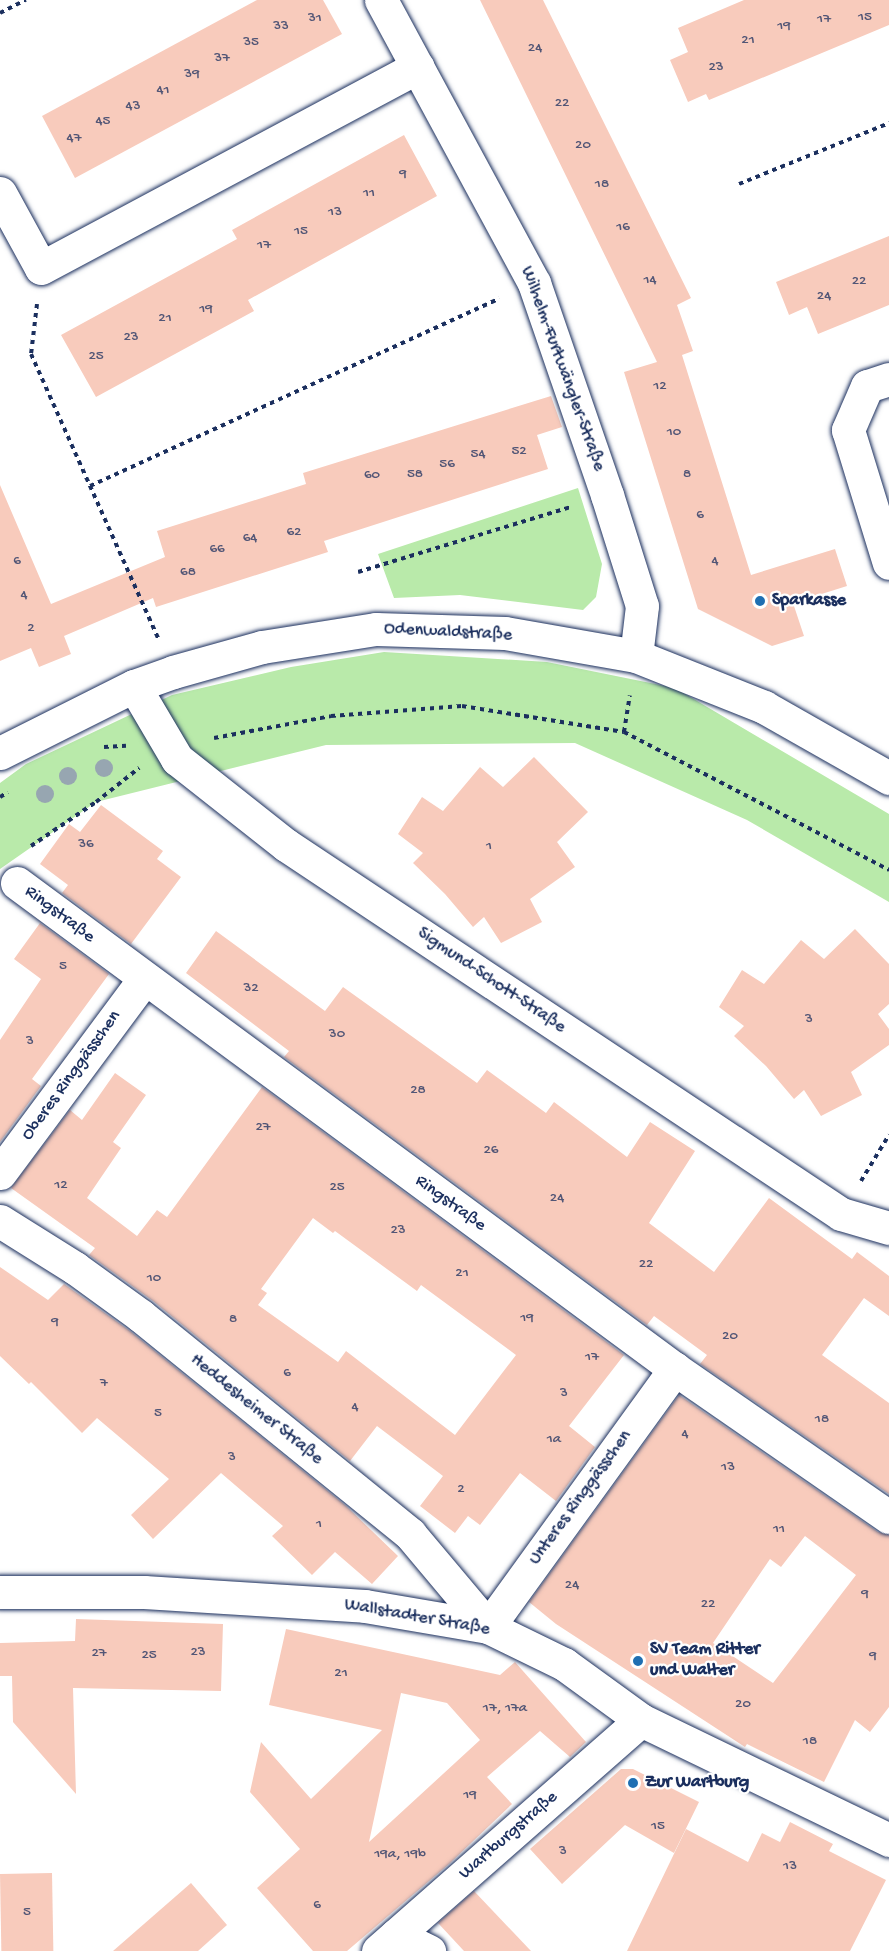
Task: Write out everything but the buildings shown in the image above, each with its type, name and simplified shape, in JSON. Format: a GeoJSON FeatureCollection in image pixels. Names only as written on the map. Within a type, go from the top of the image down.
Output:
{"type":"FeatureCollection","features":[{"type":"Feature","properties":{"kind":"street","name":"Wilhelm-Furtwängler-Straße"},"geometry":{"type":"LineString","coordinates":[[381,0],[534,283],[608,495],[642,606],[636,656]]}},
{"type":"Feature","properties":{"kind":"street"},"geometry":{"type":"LineString","coordinates":[[0,193],[41,268],[418,67]]}},
{"type":"Feature","properties":{"kind":"street"},"geometry":{"type":"LineString","coordinates":[[889,379],[867,386],[848,430],[889,562]]}},
{"type":"Feature","properties":{"kind":"street","name":"Odenwaldstraße"},"geometry":{"type":"LineString","coordinates":[[0,753],[134,686],[173,672],[262,646],[376,629],[505,633],[636,656],[764,707],[889,778]]}},
{"type":"Feature","properties":{"kind":"street","name":"Sigmund-Schott-Straße"},"geometry":{"type":"LineString","coordinates":[[134,686],[177,759],[286,845],[841,1214],[889,1228]]}},
{"type":"Feature","properties":{"kind":"street","name":"Ringstraße"},"geometry":{"type":"LineString","coordinates":[[16,883],[675,1369],[889,1517]]}},
{"type":"Feature","properties":{"kind":"street","name":"Oberes Ringgässchen"},"geometry":{"type":"LineString","coordinates":[[0,1173],[144,979]]}},
{"type":"Feature","properties":{"kind":"street","name":"Heddesheimer Straße"},"geometry":{"type":"LineString","coordinates":[[0,1221],[75,1268],[141,1316],[410,1534],[488,1627]]}},
{"type":"Feature","properties":{"kind":"street","name":"Unteres Ringgässchen"},"geometry":{"type":"LineString","coordinates":[[488,1627],[675,1369]]}},
{"type":"Feature","properties":{"kind":"street","name":"Wallstadter Straße"},"geometry":{"type":"LineString","coordinates":[[0,1592],[144,1592],[364,1606],[488,1627],[564,1664],[641,1720],[889,1840]]}},
{"type":"Feature","properties":{"kind":"street","name":"Wartburgstraße"},"geometry":{"type":"LineString","coordinates":[[387,1943],[641,1720]]}},
{"type":"Feature","properties":{"kind":"street"},"geometry":{"type":"LineString","coordinates":[[387,1943],[429,1951]]}},
{"type":"Feature","properties":{"kind":"path"},"geometry":{"type":"LineString","coordinates":[[0,13],[26,0]]}},
{"type":"Feature","properties":{"kind":"path"},"geometry":{"type":"LineString","coordinates":[[739,184],[889,123]]}},
{"type":"Feature","properties":{"kind":"path"},"geometry":{"type":"LineString","coordinates":[[41,268],[31,354],[173,672]]}},
{"type":"Feature","properties":{"kind":"path"},"geometry":{"type":"LineString","coordinates":[[90,486],[534,283]]}},
{"type":"Feature","properties":{"kind":"path"},"geometry":{"type":"LineString","coordinates":[[358,573],[608,495]]}},
{"type":"Feature","properties":{"kind":"path"},"geometry":{"type":"LineString","coordinates":[[100,747],[168,746],[331,716],[462,706],[624,732],[889,868]]}},
{"type":"Feature","properties":{"kind":"path"},"geometry":{"type":"LineString","coordinates":[[24,850],[96,802],[168,746]]}},
{"type":"Feature","properties":{"kind":"path"},"geometry":{"type":"LineString","coordinates":[[0,797],[18,786]]}},
{"type":"Feature","properties":{"kind":"path"},"geometry":{"type":"LineString","coordinates":[[841,1214],[889,1135]]}},
{"type":"Feature","properties":{"kind":"green space"},"geometry":{"type":"Polygon","coordinates":[[[578,488],[602,564],[596,597],[583,610],[460,595],[394,598],[378,554],[578,488]]]}},
{"type":"Feature","properties":{"kind":"green space"},"geometry":{"type":"Polygon","coordinates":[[[384,652],[547,662],[675,688],[889,814],[889,902],[747,820],[575,743],[326,745],[96,802],[0,869],[0,783],[26,764],[172,695],[291,667],[384,652]]]}},
{"type":"Feature","properties":{"kind":"place","name":"Sparkasse"},"geometry":{"type":"Point","coordinates":[760,601]}},
{"type":"Feature","properties":{"kind":"place","name":"SV Team Ritter und Walter"},"geometry":{"type":"Point","coordinates":[638,1661]}},
{"type":"Feature","properties":{"kind":"place","name":"Zur Wartburg"},"geometry":{"type":"Point","coordinates":[633,1783]}}]}
